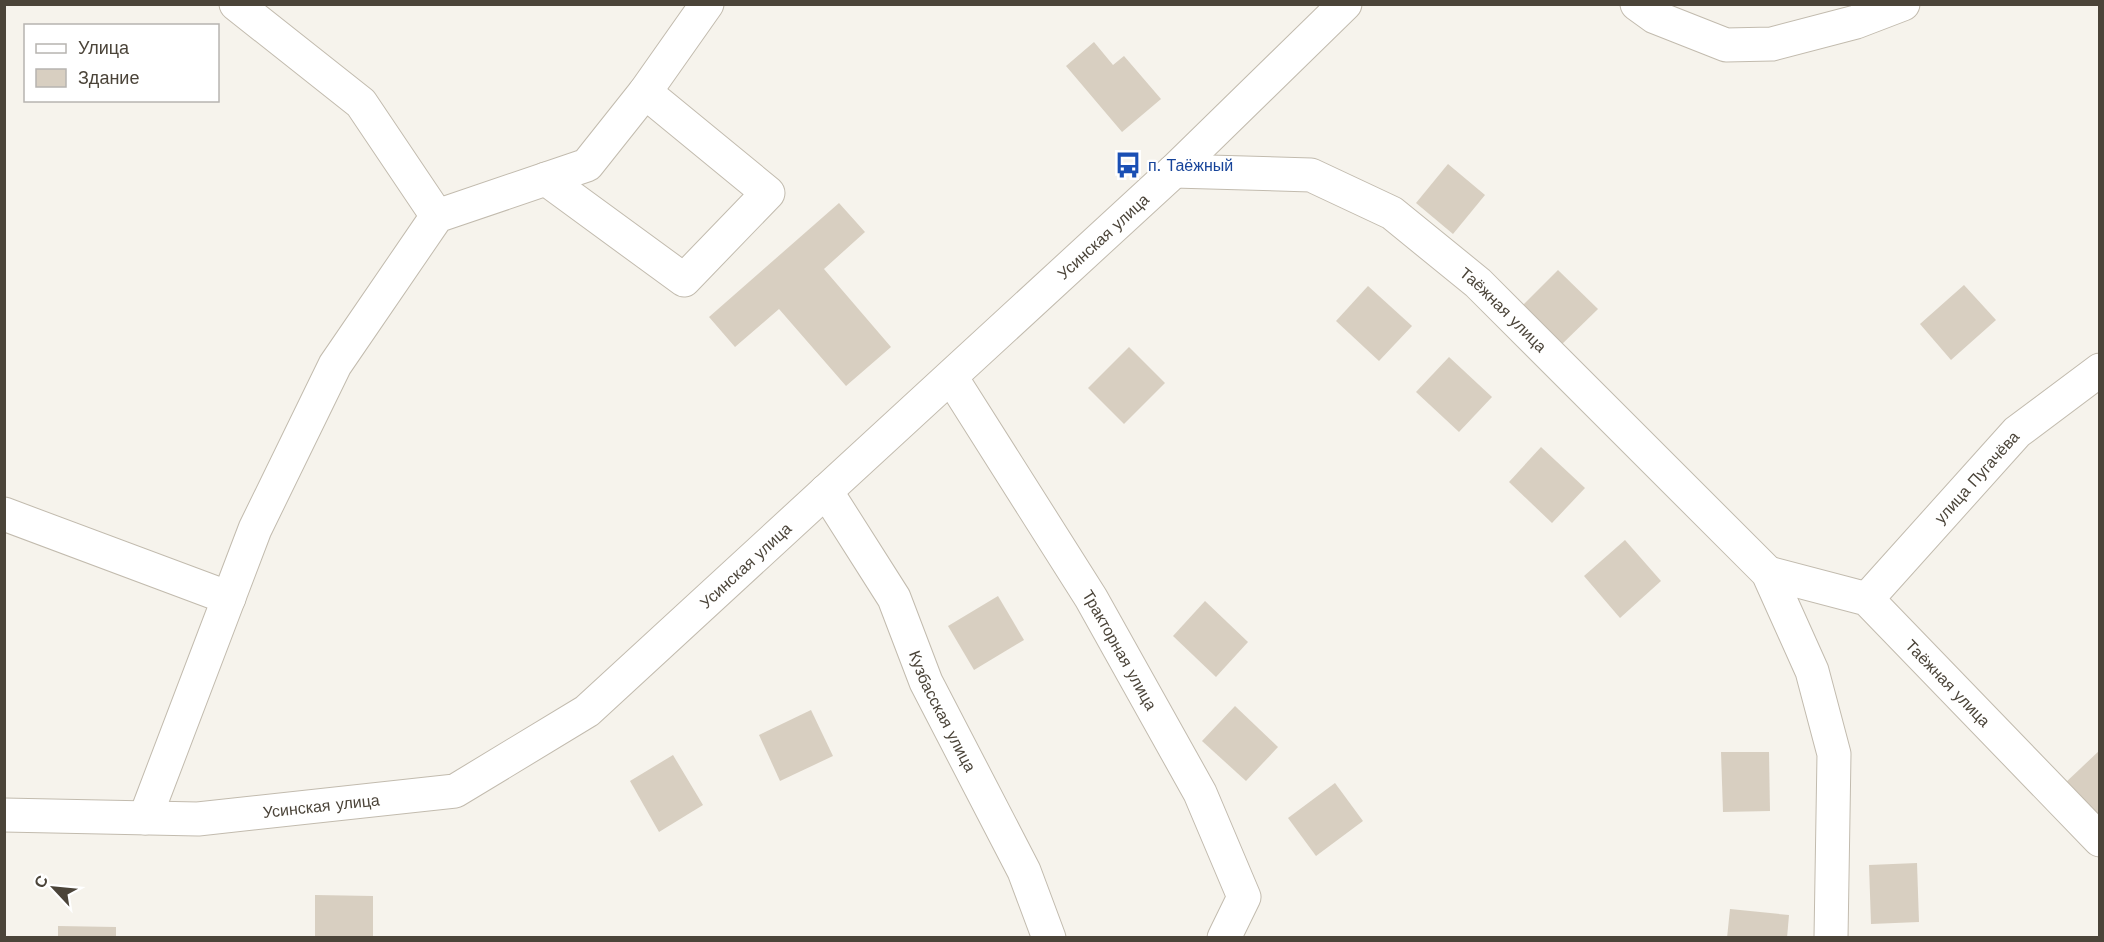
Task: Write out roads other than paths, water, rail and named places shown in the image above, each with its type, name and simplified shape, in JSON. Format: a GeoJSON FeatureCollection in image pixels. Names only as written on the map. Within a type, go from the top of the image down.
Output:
{"type":"FeatureCollection","features":[{"type":"Feature","properties":{"kind":"street"},"geometry":{"type":"LineString","coordinates":[[236,4],[361,103],[437,216]]}},
{"type":"Feature","properties":{"kind":"street"},"geometry":{"type":"LineString","coordinates":[[145,818],[255,530],[335,365],[437,216],[587,165],[645,92],[707,4]]}},
{"type":"Feature","properties":{"kind":"street","name":"Усинская улица"},"geometry":{"type":"LineString","coordinates":[[4,815],[198,819],[454,790],[587,711],[1174,171],[1345,4]]}},
{"type":"Feature","properties":{"kind":"street"},"geometry":{"type":"LineString","coordinates":[[1637,4],[1655,17],[1726,45],[1772,44],[1856,22],[1903,4]]}},
{"type":"Feature","properties":{"kind":"street"},"geometry":{"type":"LineString","coordinates":[[546,179],[684,280],[768,193],[645,92]]}},
{"type":"Feature","properties":{"kind":"street","name":"Таёжная улица"},"geometry":{"type":"LineString","coordinates":[[1174,171],[1311,175],[1392,213],[1478,283],[1768,573],[1812,671],[1834,754],[1832,938]]}},
{"type":"Feature","properties":{"kind":"street","name":"улица Пугачёва"},"geometry":{"type":"LineString","coordinates":[[1867,599],[2017,432],[2100,370]]}},
{"type":"Feature","properties":{"kind":"street","name":"Тракторная улица"},"geometry":{"type":"LineString","coordinates":[[951,377],[1091,598],[1200,793],[1244,897],[1224,938]]}},
{"type":"Feature","properties":{"kind":"street","name":"Кузбасская улица"},"geometry":{"type":"LineString","coordinates":[[826,491],[894,598],[926,682],[1024,871],[1049,938]]}},
{"type":"Feature","properties":{"kind":"street"},"geometry":{"type":"LineString","coordinates":[[4,514],[229,598]]}},
{"type":"Feature","properties":{"kind":"street"},"geometry":{"type":"LineString","coordinates":[[1768,573],[1867,599]]}},
{"type":"Feature","properties":{"kind":"street","name":"Таёжная улица"},"geometry":{"type":"LineString","coordinates":[[1867,599],[2100,840]]}},
{"type":"Feature","properties":{"kind":"place","name":"п. Таёжный"},"geometry":{"type":"Point","coordinates":[1128,165]}}]}
